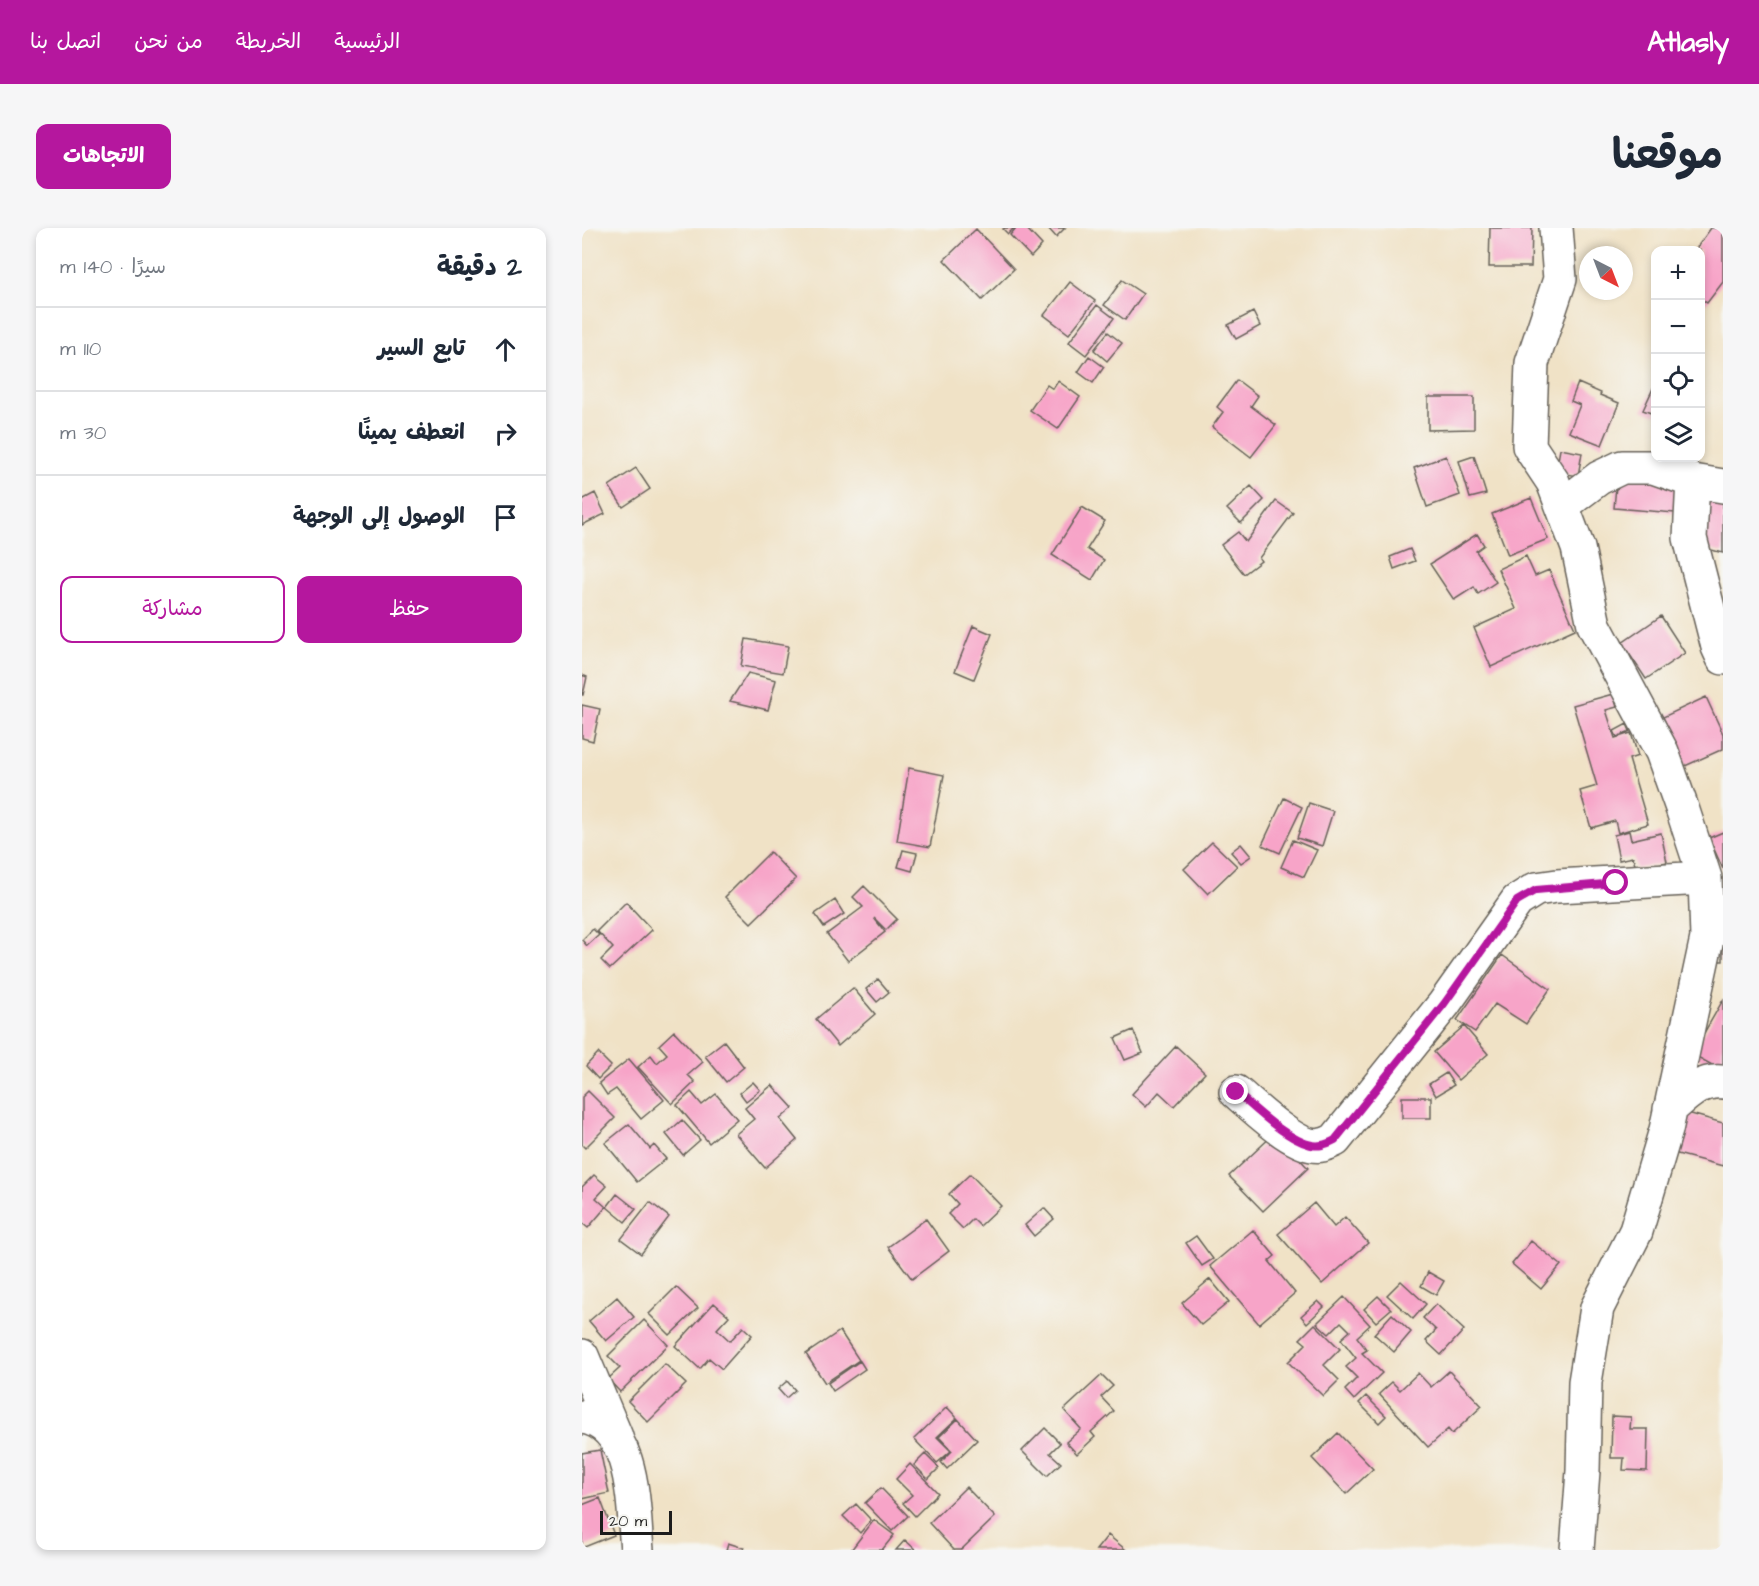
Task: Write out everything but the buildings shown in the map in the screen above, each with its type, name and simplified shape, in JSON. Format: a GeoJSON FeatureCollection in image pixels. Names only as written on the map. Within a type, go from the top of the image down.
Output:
{"type":"FeatureCollection","features":[{"type":"Feature","properties":{"kind":"street"},"geometry":{"type":"LineString","coordinates":[[1556,228],[1560,279],[1532,363],[1529,446],[1553,482],[1578,548],[1594,625],[1662,752],[1705,879],[1707,938],[1670,1109],[1636,1231],[1597,1308],[1585,1382],[1583,1471],[1577,1550]]}},
{"type":"Feature","properties":{"kind":"street"},"geometry":{"type":"LineString","coordinates":[[1562,506],[1599,478],[1622,467],[1653,467],[1708,484],[1690,538],[1718,647],[1723,658]]}},
{"type":"Feature","properties":{"kind":"street"},"geometry":{"type":"LineString","coordinates":[[1236,1092],[1277,1128],[1301,1141],[1320,1146],[1335,1140],[1444,1004],[1517,901],[1536,890],[1557,886],[1705,879]]}},
{"type":"Feature","properties":{"kind":"street"},"geometry":{"type":"LineString","coordinates":[[1670,1109],[1694,1089],[1711,1081],[1723,1082]]}},
{"type":"Feature","properties":{"kind":"street"},"geometry":{"type":"LineString","coordinates":[[582,1356],[625,1458],[631,1487],[637,1550]]}},
{"type":"Feature","properties":{"kind":"street"},"geometry":{"type":"LineString","coordinates":[[582,1417],[592,1418],[616,1437]]}},
{"type":"Feature","properties":{"kind":"route"},"geometry":{"type":"LineString","coordinates":[[1236,1092],[1277,1128],[1301,1141],[1320,1146],[1335,1140],[1444,1004],[1517,901],[1536,890],[1557,886],[1616,883]]}}]}
